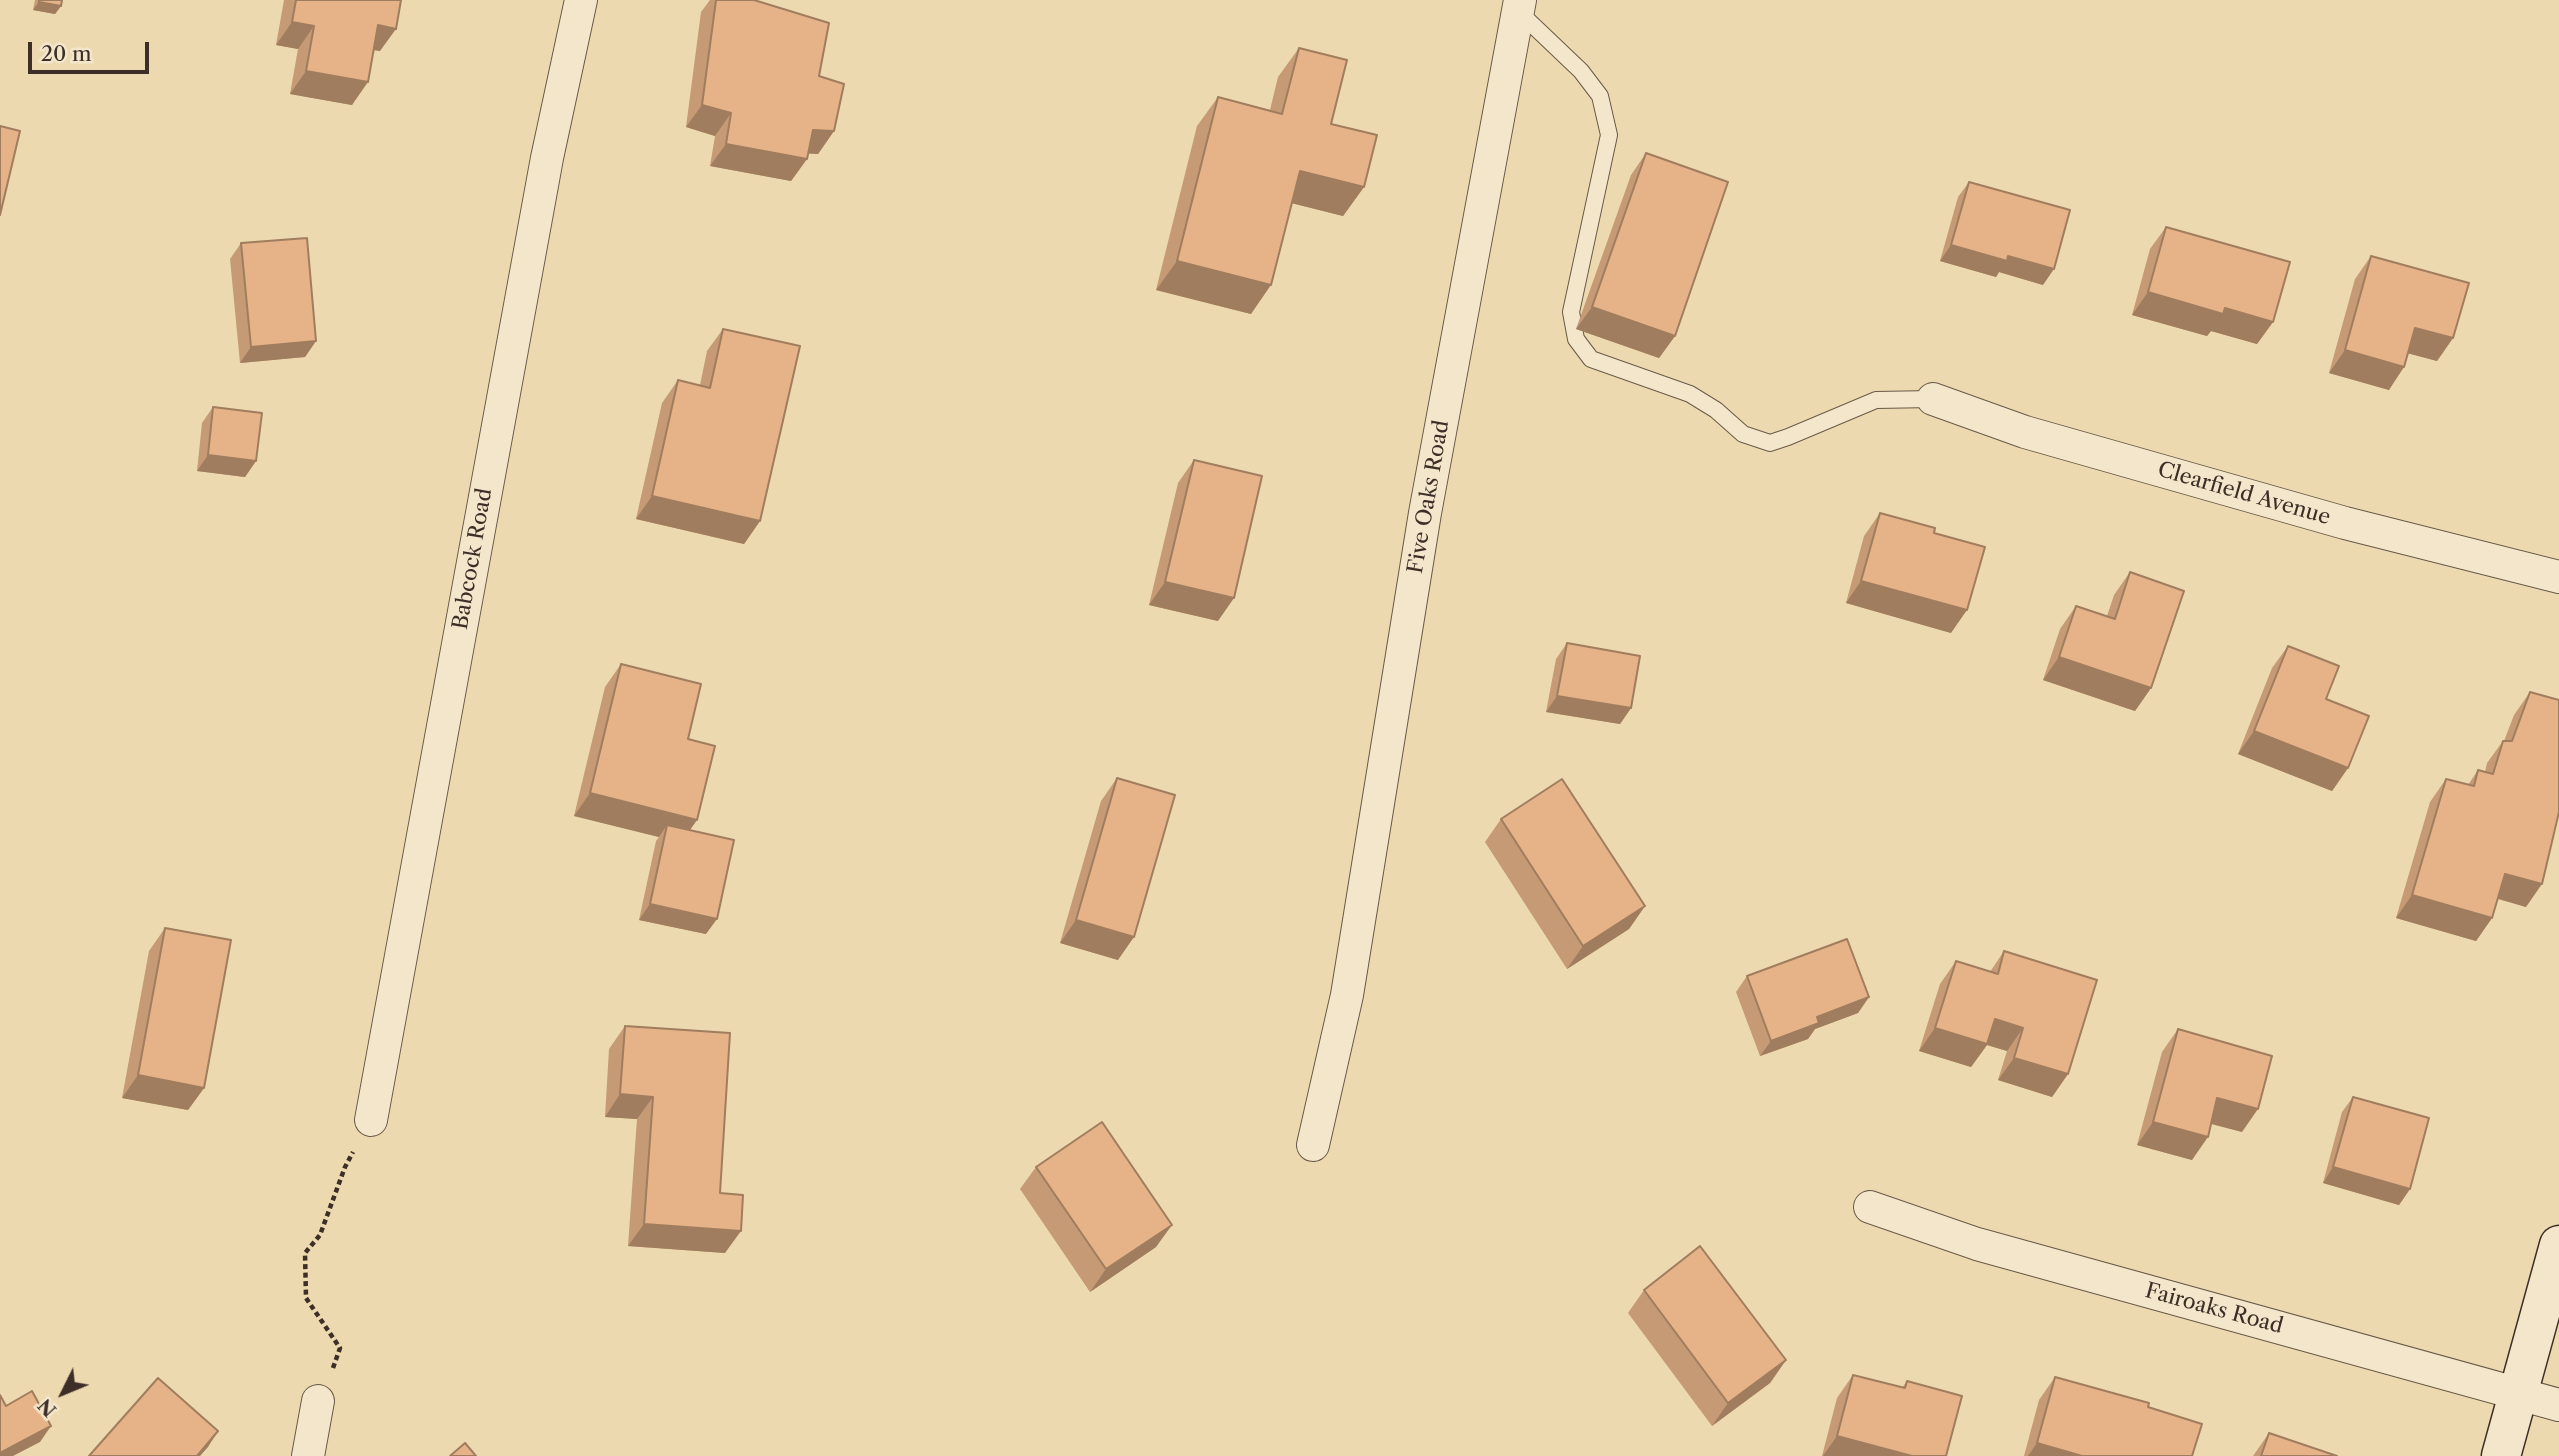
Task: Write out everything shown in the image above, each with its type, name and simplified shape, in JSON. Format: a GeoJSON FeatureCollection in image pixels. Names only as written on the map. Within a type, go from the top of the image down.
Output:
{"type":"FeatureCollection","features":[{"type":"Feature","properties":{"kind":"street","name":"Babcock Road"},"geometry":{"type":"LineString","coordinates":[[371,1120],[547,158],[581,0]]}},
{"type":"Feature","properties":{"kind":"street","name":"Five Oaks Road"},"geometry":{"type":"LineString","coordinates":[[1313,1145],[1347,995],[1425,513],[1519,5]]}},
{"type":"Feature","properties":{"kind":"street","name":"Clearfield Avenue"},"geometry":{"type":"LineString","coordinates":[[1933,399],[2025,432],[2318,516],[2559,577]]}},
{"type":"Feature","properties":{"kind":"street","name":"Fairoaks Road"},"geometry":{"type":"LineString","coordinates":[[1870,1207],[1977,1244],[2559,1405]]}},
{"type":"Feature","properties":{"kind":"street"},"geometry":{"type":"LineString","coordinates":[[2501,1456],[2559,1245]]}},
{"type":"Feature","properties":{"kind":"street"},"geometry":{"type":"LineString","coordinates":[[308,1456],[318,1401]]}},
{"type":"Feature","properties":{"kind":"lane"},"geometry":{"type":"LineString","coordinates":[[1519,5],[1581,71],[1600,96],[1609,135],[1571,312],[1576,340],[1591,359],[1690,394],[1716,410],[1743,434],[1770,443],[1877,400],[1933,399]]}},
{"type":"Feature","properties":{"kind":"path"},"geometry":{"type":"LineString","coordinates":[[318,1401],[335,1390],[332,1381],[333,1366],[340,1348],[306,1298],[305,1253],[320,1235],[345,1167],[371,1120]]}},
{"type":"Feature","properties":{"kind":"building"},"geometry":{"type":"Polygon","coordinates":[[[39,0],[62,0],[61,6],[39,0]]]}},
{"type":"Feature","properties":{"kind":"building"},"geometry":{"type":"Polygon","coordinates":[[[296,0],[401,0],[396,29],[378,25],[368,82],[306,71],[314,26],[292,22],[296,0]]]}},
{"type":"Feature","properties":{"kind":"building"},"geometry":{"type":"Polygon","coordinates":[[[716,0],[754,0],[829,23],[819,76],[844,84],[834,131],[813,130],[807,159],[726,144],[731,113],[702,105],[716,0]]]}},
{"type":"Feature","properties":{"kind":"building"},"geometry":{"type":"Polygon","coordinates":[[[1299,48],[1347,60],[1331,124],[1377,135],[1364,187],[1300,171],[1271,285],[1177,261],[1218,97],[1282,114],[1299,48]]]}},
{"type":"Feature","properties":{"kind":"building"},"geometry":{"type":"Polygon","coordinates":[[[0,126],[20,131],[0,215],[0,126]]]}},
{"type":"Feature","properties":{"kind":"building"},"geometry":{"type":"Polygon","coordinates":[[[1646,153],[1728,182],[1675,336],[1592,307],[1646,153]]]}},
{"type":"Feature","properties":{"kind":"building"},"geometry":{"type":"Polygon","coordinates":[[[1969,182],[2070,210],[2054,269],[2008,256],[2007,261],[1951,245],[1969,182]]]}},
{"type":"Feature","properties":{"kind":"building"},"geometry":{"type":"Polygon","coordinates":[[[2166,227],[2290,262],[2273,322],[2225,308],[2223,314],[2148,292],[2166,227]]]}},
{"type":"Feature","properties":{"kind":"building"},"geometry":{"type":"Polygon","coordinates":[[[307,238],[316,341],[251,347],[241,243],[307,238]]]}},
{"type":"Feature","properties":{"kind":"building"},"geometry":{"type":"Polygon","coordinates":[[[2371,256],[2469,283],[2453,338],[2415,328],[2404,367],[2345,350],[2371,256]]]}},
{"type":"Feature","properties":{"kind":"building"},"geometry":{"type":"Polygon","coordinates":[[[723,329],[800,346],[760,521],[652,496],[678,380],[710,388],[723,329]]]}},
{"type":"Feature","properties":{"kind":"building"},"geometry":{"type":"Polygon","coordinates":[[[213,407],[262,413],[256,461],[208,455],[213,407]]]}},
{"type":"Feature","properties":{"kind":"building"},"geometry":{"type":"Polygon","coordinates":[[[1194,460],[1262,476],[1234,598],[1165,582],[1194,460]]]}},
{"type":"Feature","properties":{"kind":"building"},"geometry":{"type":"Polygon","coordinates":[[[1880,513],[1935,528],[1934,533],[1985,547],[1967,610],[1861,581],[1880,513]]]}},
{"type":"Feature","properties":{"kind":"building"},"geometry":{"type":"Polygon","coordinates":[[[2130,572],[2184,591],[2151,688],[2059,657],[2076,606],[2115,619],[2130,572]]]}},
{"type":"Feature","properties":{"kind":"building"},"geometry":{"type":"Polygon","coordinates":[[[1567,643],[1640,656],[1631,708],[1557,696],[1567,643]]]}},
{"type":"Feature","properties":{"kind":"building"},"geometry":{"type":"Polygon","coordinates":[[[2288,646],[2339,666],[2326,699],[2369,716],[2348,768],[2254,731],[2288,646]]]}},
{"type":"Feature","properties":{"kind":"building"},"geometry":{"type":"Polygon","coordinates":[[[621,664],[701,684],[688,739],[715,746],[697,820],[590,793],[621,664]]]}},
{"type":"Feature","properties":{"kind":"building"},"geometry":{"type":"Polygon","coordinates":[[[2530,692],[2559,700],[2559,812],[2542,884],[2505,874],[2492,918],[2412,895],[2446,779],[2474,786],[2478,770],[2493,774],[2503,741],[2512,741],[2530,692]]]}},
{"type":"Feature","properties":{"kind":"building"},"geometry":{"type":"Polygon","coordinates":[[[1117,778],[1175,795],[1134,937],[1076,920],[1117,778]]]}},
{"type":"Feature","properties":{"kind":"building"},"geometry":{"type":"Polygon","coordinates":[[[1562,779],[1645,906],[1583,946],[1501,819],[1562,779]]]}},
{"type":"Feature","properties":{"kind":"building"},"geometry":{"type":"Polygon","coordinates":[[[667,825],[734,840],[717,919],[650,904],[667,825]]]}},
{"type":"Feature","properties":{"kind":"building"},"geometry":{"type":"Polygon","coordinates":[[[165,928],[231,940],[204,1088],[138,1075],[165,928]]]}},
{"type":"Feature","properties":{"kind":"building"},"geometry":{"type":"Polygon","coordinates":[[[1847,939],[1869,997],[1817,1017],[1819,1023],[1771,1041],[1747,976],[1847,939]]]}},
{"type":"Feature","properties":{"kind":"building"},"geometry":{"type":"Polygon","coordinates":[[[2004,951],[2097,980],[2068,1074],[2014,1058],[2023,1028],[1995,1019],[1987,1044],[1935,1028],[1956,961],[1998,974],[2004,951]]]}},
{"type":"Feature","properties":{"kind":"building"},"geometry":{"type":"Polygon","coordinates":[[[625,1026],[730,1033],[720,1193],[743,1195],[741,1231],[644,1224],[653,1097],[620,1094],[625,1026]]]}},
{"type":"Feature","properties":{"kind":"building"},"geometry":{"type":"Polygon","coordinates":[[[2178,1029],[2272,1056],[2258,1109],[2217,1098],[2208,1137],[2153,1122],[2178,1029]]]}},
{"type":"Feature","properties":{"kind":"building"},"geometry":{"type":"Polygon","coordinates":[[[2353,1097],[2429,1118],[2410,1189],[2333,1167],[2353,1097]]]}},
{"type":"Feature","properties":{"kind":"building"},"geometry":{"type":"Polygon","coordinates":[[[1102,1122],[1172,1225],[1106,1269],[1036,1167],[1102,1122]]]}},
{"type":"Feature","properties":{"kind":"building"},"geometry":{"type":"Polygon","coordinates":[[[1700,1246],[1786,1360],[1728,1403],[1644,1290],[1700,1246]]]}},
{"type":"Feature","properties":{"kind":"building"},"geometry":{"type":"Polygon","coordinates":[[[1853,1375],[1905,1388],[1907,1381],[1962,1396],[1946,1456],[1912,1456],[1837,1436],[1853,1375]]]}},
{"type":"Feature","properties":{"kind":"building"},"geometry":{"type":"Polygon","coordinates":[[[2055,1377],[2149,1403],[2148,1407],[2202,1424],[2192,1456],[2082,1456],[2037,1443],[2055,1377]]]}},
{"type":"Feature","properties":{"kind":"building"},"geometry":{"type":"Polygon","coordinates":[[[158,1378],[218,1431],[197,1456],[89,1456],[158,1378]]]}},
{"type":"Feature","properties":{"kind":"building"},"geometry":{"type":"Polygon","coordinates":[[[32,1391],[51,1426],[0,1453],[0,1395],[6,1406],[32,1391]]]}},
{"type":"Feature","properties":{"kind":"building"},"geometry":{"type":"Polygon","coordinates":[[[2269,1433],[2337,1456],[2261,1456],[2269,1433]]]}},
{"type":"Feature","properties":{"kind":"building"},"geometry":{"type":"Polygon","coordinates":[[[465,1443],[476,1456],[450,1456],[465,1443]]]}}]}
